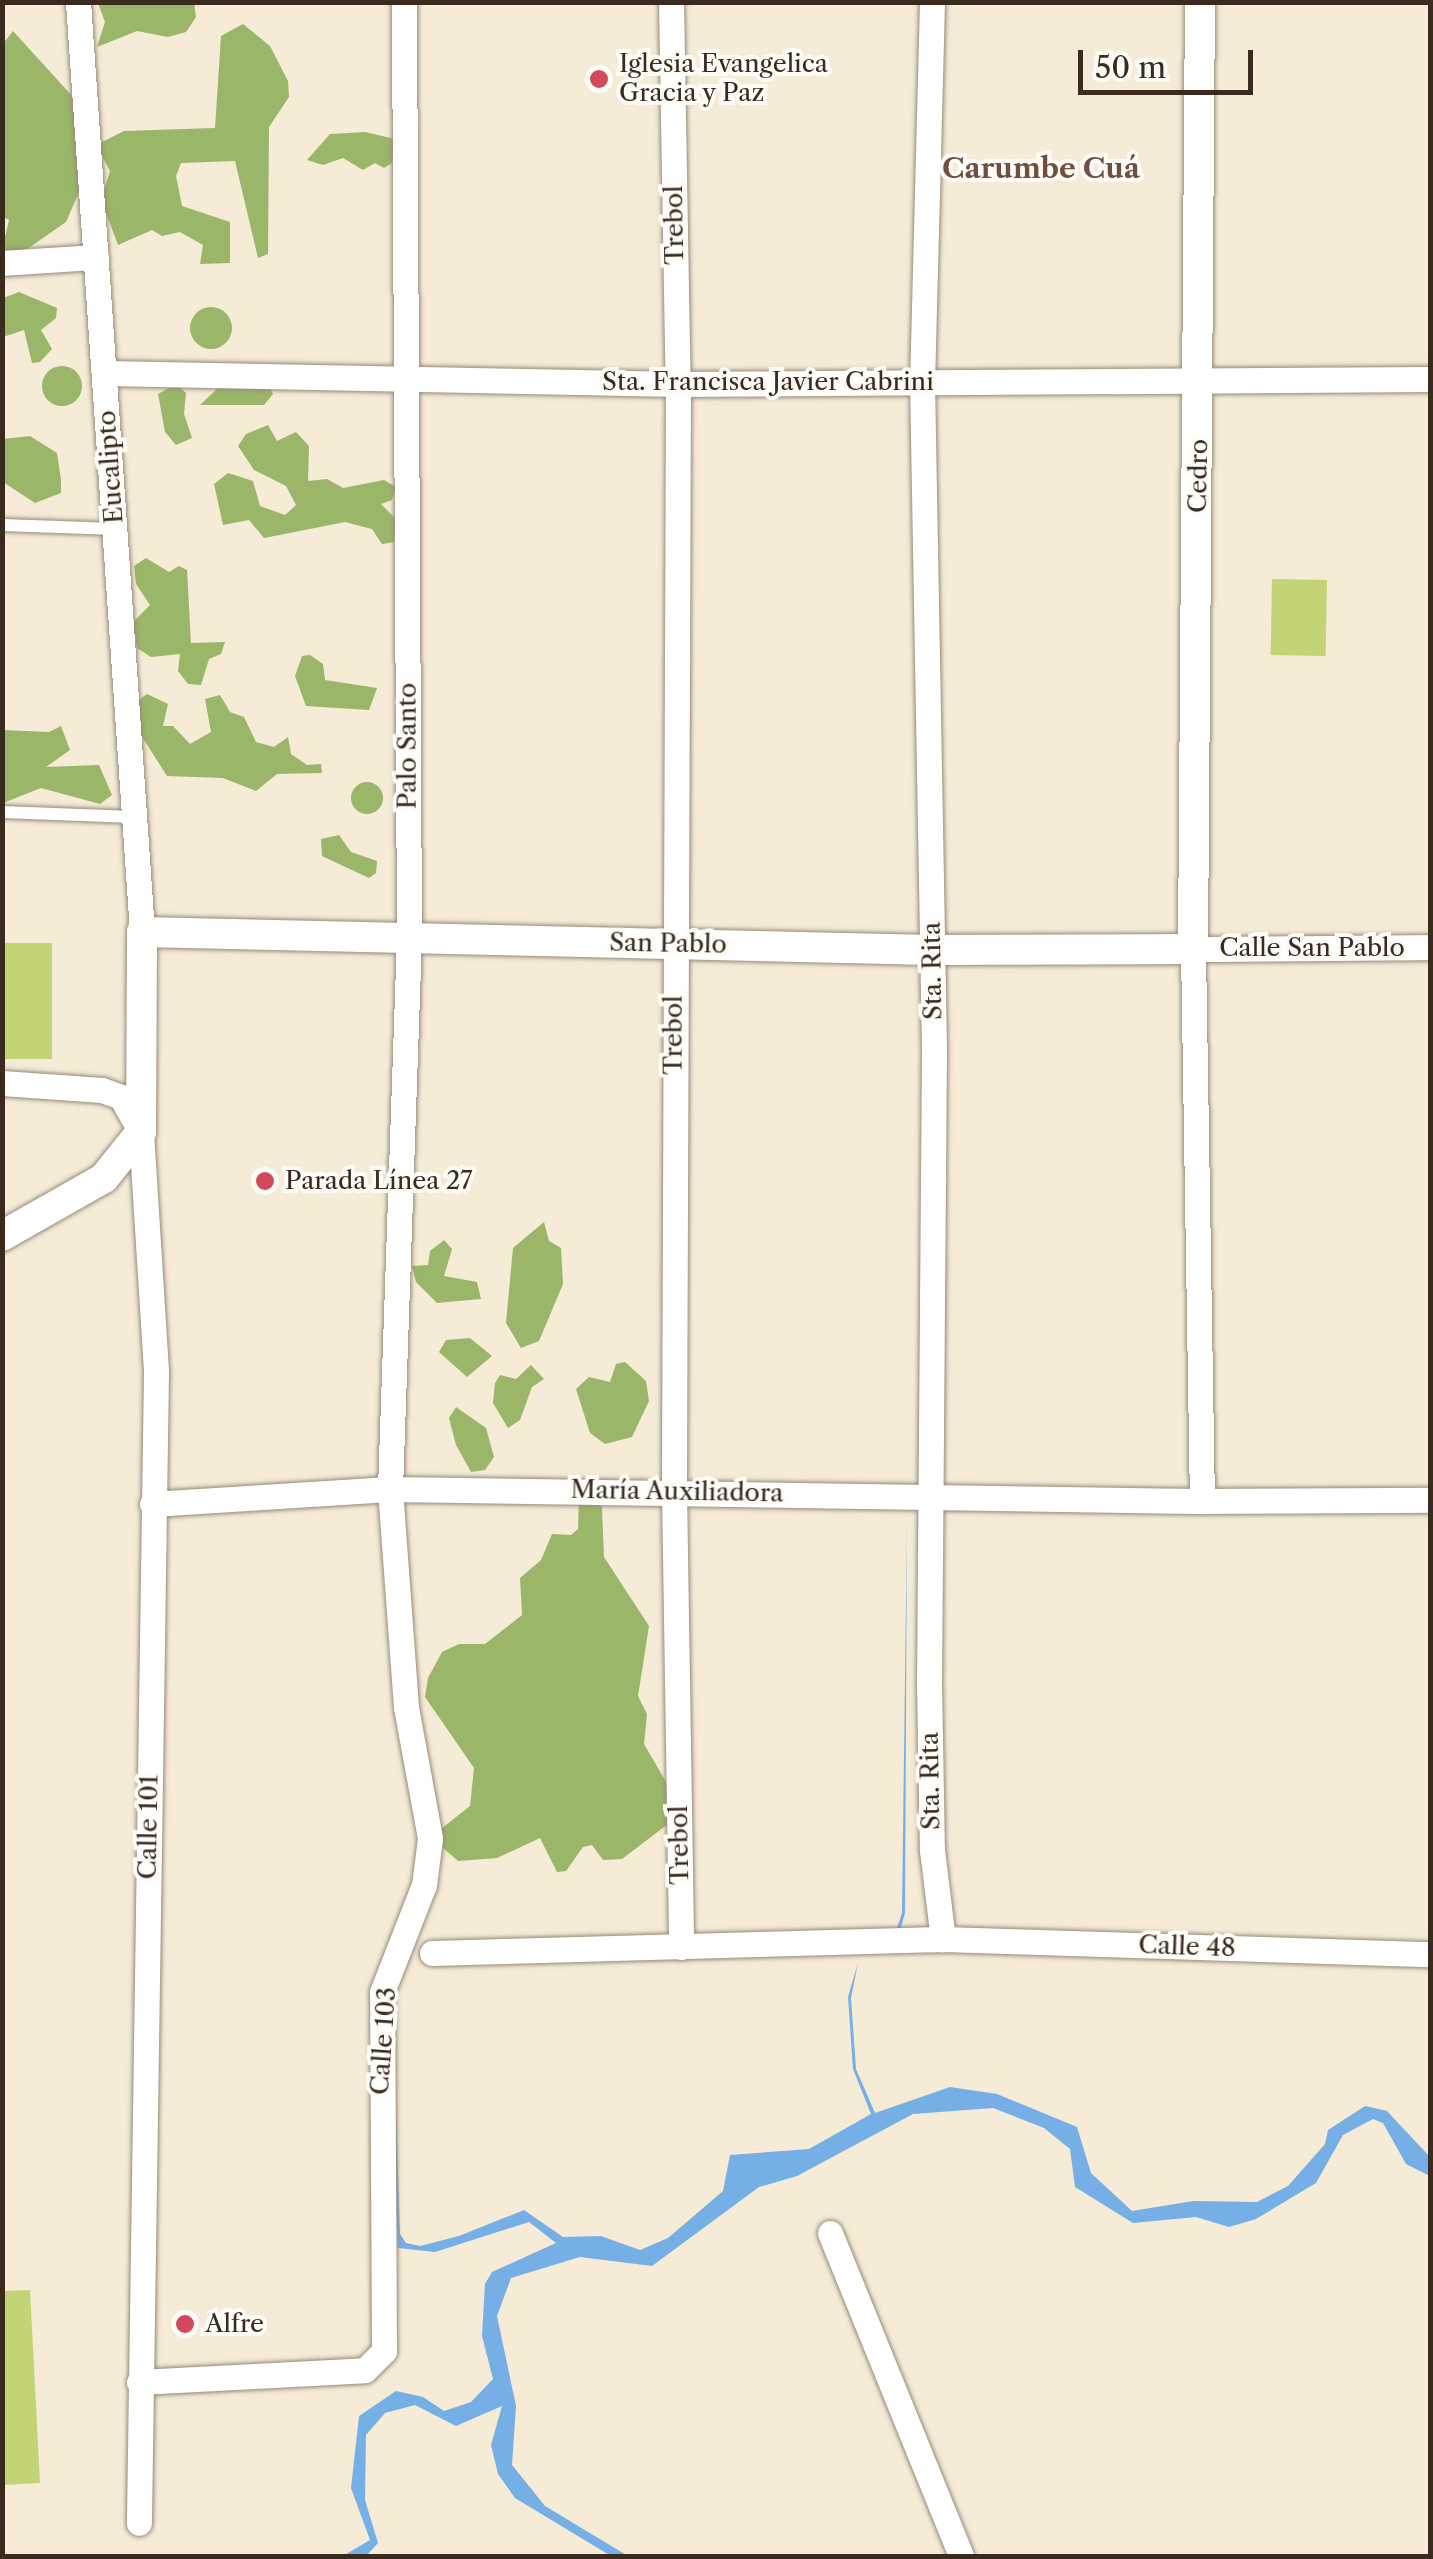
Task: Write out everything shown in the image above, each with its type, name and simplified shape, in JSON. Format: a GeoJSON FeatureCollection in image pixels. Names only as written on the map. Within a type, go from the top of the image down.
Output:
{"type":"FeatureCollection","features":[{"type":"Feature","properties":{"kind":"street","name":"Eucalipto"},"geometry":{"type":"LineString","coordinates":[[78,2],[142,932]]}},
{"type":"Feature","properties":{"kind":"street","name":"Palo Santo"},"geometry":{"type":"LineString","coordinates":[[390,1489],[408,938],[404,2]]}},
{"type":"Feature","properties":{"kind":"street","name":"Trebol"},"geometry":{"type":"LineString","coordinates":[[672,2],[678,384],[674,1490],[681,1947]]}},
{"type":"Feature","properties":{"kind":"street","name":"Sta. Rita"},"geometry":{"type":"LineString","coordinates":[[932,2],[922,381],[932,950],[928,1501],[932,1850],[943,1940]]}},
{"type":"Feature","properties":{"kind":"street","name":"Cedro"},"geometry":{"type":"LineString","coordinates":[[1193,949],[1200,2]]}},
{"type":"Feature","properties":{"kind":"street"},"geometry":{"type":"LineString","coordinates":[[2,262],[96,257]]}},
{"type":"Feature","properties":{"kind":"street","name":"Sta. Francisca Javier Cabrini"},"geometry":{"type":"LineString","coordinates":[[105,372],[678,384],[1430,379]]}},
{"type":"Feature","properties":{"kind":"street"},"geometry":{"type":"LineString","coordinates":[[2,1236],[104,1178],[141,1132],[142,932]]}},
{"type":"Feature","properties":{"kind":"street","name":"San Pablo"},"geometry":{"type":"LineString","coordinates":[[142,932],[932,950],[1193,949]]}},
{"type":"Feature","properties":{"kind":"street","name":"Calle San Pablo"},"geometry":{"type":"LineString","coordinates":[[1193,949],[1430,947]]}},
{"type":"Feature","properties":{"kind":"street"},"geometry":{"type":"LineString","coordinates":[[1193,949],[1202,1501]]}},
{"type":"Feature","properties":{"kind":"street"},"geometry":{"type":"LineString","coordinates":[[2,1083],[102,1090],[121,1097],[141,1132]]}},
{"type":"Feature","properties":{"kind":"street","name":"Calle 101"},"geometry":{"type":"LineString","coordinates":[[139,2522],[156,1374],[141,1132]]}},
{"type":"Feature","properties":{"kind":"street","name":"María Auxiliadora"},"geometry":{"type":"LineString","coordinates":[[152,1504],[390,1489],[674,1490],[928,1501],[1430,1500]]}},
{"type":"Feature","properties":{"kind":"street","name":"Calle 103"},"geometry":{"type":"LineString","coordinates":[[140,2382],[365,2370],[384,2351],[382,1992],[424,1885],[430,1838],[406,1708],[390,1489]]}},
{"type":"Feature","properties":{"kind":"street","name":"Calle 48"},"geometry":{"type":"LineString","coordinates":[[432,1953],[943,1940],[1430,1954]]}},
{"type":"Feature","properties":{"kind":"street"},"geometry":{"type":"LineString","coordinates":[[830,2234],[961,2556]]}},
{"type":"Feature","properties":{"kind":"lane"},"geometry":{"type":"LineString","coordinates":[[2,526],[116,529]]}},
{"type":"Feature","properties":{"kind":"lane"},"geometry":{"type":"LineString","coordinates":[[2,812],[134,817]]}},
{"type":"Feature","properties":{"kind":"green space"},"geometry":{"type":"Polygon","coordinates":[[[194,2],[196,17],[186,32],[168,37],[137,31],[97,47],[105,22],[98,3],[194,2]]]}},
{"type":"Feature","properties":{"kind":"green space"},"geometry":{"type":"Polygon","coordinates":[[[243,24],[270,46],[288,81],[289,97],[269,127],[268,254],[258,258],[235,161],[181,163],[176,176],[182,206],[230,222],[230,263],[200,264],[203,245],[180,232],[162,236],[152,230],[118,245],[101,200],[110,171],[96,145],[124,131],[215,128],[221,36],[243,24]]]}},
{"type":"Feature","properties":{"kind":"green space"},"geometry":{"type":"Polygon","coordinates":[[[13,31],[84,109],[79,192],[66,222],[20,254],[8,254],[3,245],[9,220],[2,216],[2,45],[13,31]]]}},
{"type":"Feature","properties":{"kind":"green space"},"geometry":{"type":"Polygon","coordinates":[[[365,132],[395,139],[392,163],[384,168],[375,163],[363,170],[343,158],[323,165],[307,160],[330,134],[365,132]]]}},
{"type":"Feature","properties":{"kind":"green space"},"geometry":{"type":"Polygon","coordinates":[[[19,292],[57,308],[56,318],[41,330],[52,349],[40,362],[32,363],[24,330],[3,337],[3,298],[19,292]]]}},
{"type":"Feature","properties":{"kind":"green space"},"geometry":{"type":"Polygon","coordinates":[[[211,307],[226,313],[232,328],[226,343],[211,349],[196,343],[190,328],[196,313],[211,307]]]}},
{"type":"Feature","properties":{"kind":"green space"},"geometry":{"type":"Polygon","coordinates":[[[62,366],[76,372],[82,386],[76,400],[62,406],[48,400],[42,386],[48,372],[62,366]]]}},
{"type":"Feature","properties":{"kind":"green space"},"geometry":{"type":"Polygon","coordinates":[[[176,384],[186,393],[184,414],[192,438],[176,445],[165,432],[158,394],[176,384]]]}},
{"type":"Feature","properties":{"kind":"green space"},"geometry":{"type":"Polygon","coordinates":[[[268,385],[273,394],[264,405],[200,405],[219,387],[268,385]]]}},
{"type":"Feature","properties":{"kind":"green space"},"geometry":{"type":"Polygon","coordinates":[[[268,425],[277,441],[296,432],[309,446],[308,481],[327,479],[343,488],[384,480],[396,487],[392,500],[381,504],[396,519],[394,542],[382,544],[372,529],[345,522],[264,538],[249,520],[223,525],[214,484],[228,473],[253,481],[260,506],[285,515],[296,505],[286,486],[254,470],[238,446],[246,434],[268,425]]]}},
{"type":"Feature","properties":{"kind":"green space"},"geometry":{"type":"Polygon","coordinates":[[[30,436],[57,453],[61,480],[61,493],[35,503],[3,482],[3,439],[30,436]]]}},
{"type":"Feature","properties":{"kind":"green space"},"geometry":{"type":"Polygon","coordinates":[[[146,558],[169,572],[179,566],[187,570],[191,643],[225,642],[221,654],[209,659],[201,685],[188,684],[178,671],[180,654],[151,657],[137,648],[133,622],[150,605],[136,584],[134,566],[146,558]]]}},
{"type":"Feature","properties":{"kind":"green space"},"geometry":{"type":"Polygon","coordinates":[[[1272,579],[1327,580],[1326,656],[1271,655],[1272,579]]]}},
{"type":"Feature","properties":{"kind":"green space"},"geometry":{"type":"Polygon","coordinates":[[[310,655],[323,664],[325,680],[377,688],[369,710],[306,706],[295,676],[302,656],[310,655]]]}},
{"type":"Feature","properties":{"kind":"green space"},"geometry":{"type":"Polygon","coordinates":[[[147,694],[168,704],[163,726],[173,726],[190,744],[211,732],[205,699],[220,695],[230,712],[244,717],[256,742],[274,747],[288,737],[291,754],[307,765],[321,764],[322,773],[277,774],[256,791],[223,778],[167,776],[139,732],[139,700],[147,694]]]}},
{"type":"Feature","properties":{"kind":"green space"},"geometry":{"type":"Polygon","coordinates":[[[61,726],[70,750],[46,767],[99,765],[112,795],[100,804],[41,788],[3,803],[3,730],[49,732],[61,726]]]}},
{"type":"Feature","properties":{"kind":"green space"},"geometry":{"type":"Polygon","coordinates":[[[367,782],[378,787],[383,798],[378,809],[367,814],[356,809],[351,798],[356,787],[367,782]]]}},
{"type":"Feature","properties":{"kind":"green space"},"geometry":{"type":"Polygon","coordinates":[[[339,835],[351,852],[377,861],[376,873],[369,878],[322,856],[321,839],[339,835]]]}},
{"type":"Feature","properties":{"kind":"green space"},"geometry":{"type":"Polygon","coordinates":[[[3,943],[52,943],[52,1059],[3,1059],[3,943]]]}},
{"type":"Feature","properties":{"kind":"green space"},"geometry":{"type":"Polygon","coordinates":[[[544,1222],[549,1241],[561,1248],[563,1284],[539,1341],[521,1348],[506,1323],[513,1248],[544,1222]]]}},
{"type":"Feature","properties":{"kind":"green space"},"geometry":{"type":"Polygon","coordinates":[[[444,1240],[452,1249],[444,1276],[477,1282],[481,1299],[437,1303],[416,1282],[412,1266],[428,1265],[430,1251],[444,1240]]]}},
{"type":"Feature","properties":{"kind":"green space"},"geometry":{"type":"Polygon","coordinates":[[[470,1338],[492,1356],[467,1377],[439,1352],[446,1340],[470,1338]]]}},
{"type":"Feature","properties":{"kind":"green space"},"geometry":{"type":"Polygon","coordinates":[[[625,1362],[646,1381],[649,1401],[632,1437],[605,1444],[590,1433],[576,1389],[589,1377],[610,1382],[616,1364],[625,1362]]]}},
{"type":"Feature","properties":{"kind":"green space"},"geometry":{"type":"Polygon","coordinates":[[[531,1365],[544,1379],[532,1387],[520,1420],[508,1428],[493,1403],[495,1383],[500,1375],[516,1379],[531,1365]]]}},
{"type":"Feature","properties":{"kind":"green space"},"geometry":{"type":"Polygon","coordinates":[[[456,1407],[486,1428],[494,1457],[485,1470],[471,1472],[456,1445],[449,1418],[456,1407]]]}},
{"type":"Feature","properties":{"kind":"green space"},"geometry":{"type":"Polygon","coordinates":[[[579,1497],[598,1500],[602,1508],[604,1557],[649,1626],[638,1696],[647,1714],[644,1744],[669,1787],[668,1824],[622,1859],[603,1860],[592,1845],[583,1847],[566,1871],[557,1872],[540,1838],[497,1858],[458,1861],[443,1848],[441,1829],[470,1806],[474,1768],[425,1697],[428,1678],[442,1652],[459,1644],[485,1644],[522,1615],[520,1578],[541,1560],[552,1534],[571,1535],[578,1529],[579,1497]]]}},
{"type":"Feature","properties":{"kind":"green space"},"geometry":{"type":"Polygon","coordinates":[[[30,2290],[40,2483],[3,2485],[3,2291],[30,2290]]]}},
{"type":"Feature","properties":{"kind":"water"},"geometry":{"type":"Polygon","coordinates":[[[907,1523],[905,1913],[900,1931],[855,1933],[897,1928],[902,1913],[907,1523]]]}},
{"type":"Feature","properties":{"kind":"water"},"geometry":{"type":"Polygon","coordinates":[[[858,1963],[851,1998],[856,2069],[875,2113],[950,2087],[997,2094],[1077,2127],[1091,2173],[1132,2211],[1193,2201],[1257,2202],[1288,2186],[1325,2144],[1328,2130],[1365,2106],[1387,2111],[1430,2157],[1430,2176],[1406,2164],[1383,2123],[1373,2119],[1343,2135],[1316,2183],[1256,2219],[1229,2227],[1196,2217],[1133,2223],[1075,2187],[1070,2149],[1044,2128],[993,2108],[913,2114],[797,2176],[759,2187],[652,2266],[580,2257],[511,2278],[497,2316],[516,2406],[512,2465],[545,2506],[628,2556],[611,2556],[515,2498],[498,2474],[491,2445],[502,2406],[456,2426],[415,2405],[385,2413],[366,2435],[365,2500],[378,2543],[366,2556],[343,2556],[370,2540],[351,2488],[359,2416],[396,2391],[423,2397],[444,2411],[471,2402],[493,2379],[482,2336],[485,2284],[492,2272],[556,2243],[529,2222],[435,2252],[398,2248],[390,2081],[395,2082],[400,2234],[406,2243],[420,2246],[459,2236],[524,2210],[563,2237],[601,2236],[640,2250],[668,2238],[723,2191],[730,2155],[809,2149],[871,2114],[853,2069],[848,1997],[858,1963]]]}},
{"type":"Feature","properties":{"kind":"place","name":"Iglesia Evangelica Gracia y Paz"},"geometry":{"type":"Point","coordinates":[599,79]}},
{"type":"Feature","properties":{"kind":"place","name":"Parada Línea 27"},"geometry":{"type":"Point","coordinates":[265,1181]}},
{"type":"Feature","properties":{"kind":"place","name":"Alfre"},"geometry":{"type":"Point","coordinates":[185,2324]}},
{"type":"Feature","properties":{"kind":"district","name":"Carumbe Cuá"},"geometry":{"type":"Point","coordinates":[1041,168]}}]}
